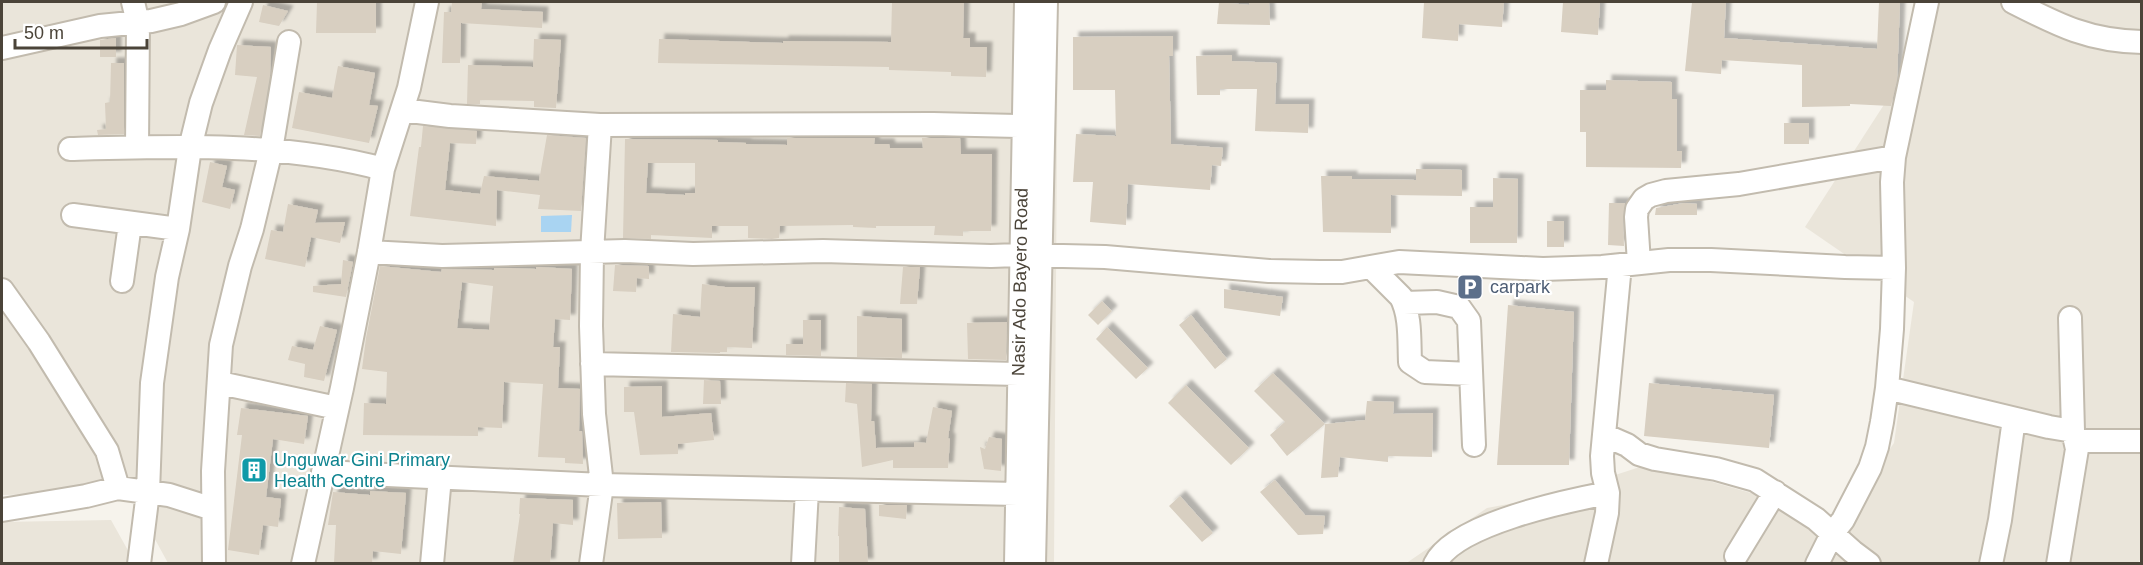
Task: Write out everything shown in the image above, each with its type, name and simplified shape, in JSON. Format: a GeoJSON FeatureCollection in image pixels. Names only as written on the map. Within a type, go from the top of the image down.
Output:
{"type":"FeatureCollection","features":[{"type":"Feature","properties":{"kind":"street"},"geometry":{"type":"LineString","coordinates":[[2,48],[100,26],[135,12],[181,14],[214,2]]}},
{"type":"Feature","properties":{"kind":"street"},"geometry":{"type":"LineString","coordinates":[[139,564],[148,492],[152,383],[167,277],[190,148],[201,103],[220,50],[241,2]]}},
{"type":"Feature","properties":{"kind":"street"},"geometry":{"type":"LineString","coordinates":[[303,564],[369,252],[383,169],[402,110],[427,2]]}},
{"type":"Feature","properties":{"kind":"street","name":"Nasir Ado Bayero Road"},"geometry":{"type":"LineString","coordinates":[[1016,564],[1019,374],[1031,255],[1023,126],[1026,2]]}},
{"type":"Feature","properties":{"kind":"street"},"geometry":{"type":"LineString","coordinates":[[1034,564],[1031,255],[1046,2]]}},
{"type":"Feature","properties":{"kind":"street"},"geometry":{"type":"LineString","coordinates":[[1816,564],[1832,534],[1843,520],[1870,468],[1877,447],[1887,388],[1892,329],[1894,157],[1927,2]]}},
{"type":"Feature","properties":{"kind":"street"},"geometry":{"type":"LineString","coordinates":[[2013,2],[2073,32],[2097,38],[2142,42]]}},
{"type":"Feature","properties":{"kind":"street"},"geometry":{"type":"LineString","coordinates":[[135,12],[137,147]]}},
{"type":"Feature","properties":{"kind":"street"},"geometry":{"type":"LineString","coordinates":[[214,564],[213,471],[220,361],[225,329],[271,150],[289,42]]}},
{"type":"Feature","properties":{"kind":"street"},"geometry":{"type":"LineString","coordinates":[[402,110],[450,116],[600,125],[1023,126]]}},
{"type":"Feature","properties":{"kind":"street"},"geometry":{"type":"LineString","coordinates":[[591,564],[602,485],[594,414],[592,364],[592,252],[600,125]]}},
{"type":"Feature","properties":{"kind":"street"},"geometry":{"type":"LineString","coordinates":[[70,149],[137,147],[271,150],[332,157],[383,169]]}},
{"type":"Feature","properties":{"kind":"street"},"geometry":{"type":"LineString","coordinates":[[1596,564],[1607,513],[1608,493],[1603,472],[1604,435],[1616,327],[1630,264],[1637,209],[1644,199],[1666,191],[1730,185],[1894,157]]}},
{"type":"Feature","properties":{"kind":"street"},"geometry":{"type":"LineString","coordinates":[[73,215],[177,229]]}},
{"type":"Feature","properties":{"kind":"street"},"geometry":{"type":"LineString","coordinates":[[122,281],[130,224]]}},
{"type":"Feature","properties":{"kind":"street"},"geometry":{"type":"LineString","coordinates":[[369,252],[442,256],[625,251],[693,254],[823,251],[1031,255],[1157,260],[1269,271],[1342,272],[1399,262],[1543,269],[1669,260],[1894,268]]}},
{"type":"Feature","properties":{"kind":"street"},"geometry":{"type":"LineString","coordinates":[[1371,267],[1401,297],[1404,303],[1410,362],[1425,372],[1471,374]]}},
{"type":"Feature","properties":{"kind":"street"},"geometry":{"type":"LineString","coordinates":[[2,290],[44,350],[107,451],[118,488]]}},
{"type":"Feature","properties":{"kind":"street"},"geometry":{"type":"LineString","coordinates":[[1404,303],[1437,302],[1459,307],[1469,321],[1474,445]]}},
{"type":"Feature","properties":{"kind":"street"},"geometry":{"type":"LineString","coordinates":[[2058,564],[2074,474],[2075,436],[2070,318]]}},
{"type":"Feature","properties":{"kind":"street"},"geometry":{"type":"LineString","coordinates":[[592,364],[1019,374]]}},
{"type":"Feature","properties":{"kind":"street"},"geometry":{"type":"LineString","coordinates":[[220,383],[337,408]]}},
{"type":"Feature","properties":{"kind":"street"},"geometry":{"type":"LineString","coordinates":[[1887,388],[2075,436],[2142,441]]}},
{"type":"Feature","properties":{"kind":"street"},"geometry":{"type":"LineString","coordinates":[[1991,564],[2000,520],[2014,419]]}},
{"type":"Feature","properties":{"kind":"street"},"geometry":{"type":"LineString","coordinates":[[1604,435],[1654,459],[1696,465],[1739,474],[1755,480],[1816,519],[1869,564]]}},
{"type":"Feature","properties":{"kind":"street"},"geometry":{"type":"LineString","coordinates":[[323,472],[602,485],[1017,494]]}},
{"type":"Feature","properties":{"kind":"street"},"geometry":{"type":"LineString","coordinates":[[432,564],[440,477]]}},
{"type":"Feature","properties":{"kind":"street"},"geometry":{"type":"LineString","coordinates":[[2,510],[86,496],[118,488],[168,495],[213,509]]}},
{"type":"Feature","properties":{"kind":"street"},"geometry":{"type":"LineString","coordinates":[[804,564],[807,489]]}},
{"type":"Feature","properties":{"kind":"street"},"geometry":{"type":"LineString","coordinates":[[1736,556],[1775,492]]}},
{"type":"Feature","properties":{"kind":"street"},"geometry":{"type":"LineString","coordinates":[[1434,564],[1448,546],[1499,521],[1560,502],[1608,493]]}},
{"type":"Feature","properties":{"kind":"shaded area"},"geometry":{"type":"Polygon","coordinates":[[[2,2],[1058,2],[1054,563],[168,563],[129,492],[2,495],[2,2]]]}},
{"type":"Feature","properties":{"kind":"shaded area"},"geometry":{"type":"Polygon","coordinates":[[[1931,2],[2141,2],[2142,557],[2138,563],[1405,564],[1487,508],[1551,496],[1649,464],[1842,519],[1894,443],[1914,302],[1805,227],[1916,55],[1931,2]]]}},
{"type":"Feature","properties":{"kind":"shaded area"},"geometry":{"type":"Polygon","coordinates":[[[111,520],[135,563],[2,563],[2,522],[111,520]]]}},
{"type":"Feature","properties":{"kind":"water"},"geometry":{"type":"Polygon","coordinates":[[[572,215],[571,232],[541,232],[541,216],[572,215]]]}},
{"type":"Feature","properties":{"kind":"building"},"geometry":{"type":"Polygon","coordinates":[[[317,2],[376,2],[376,33],[316,33],[317,2]]]}},
{"type":"Feature","properties":{"kind":"building"},"geometry":{"type":"Polygon","coordinates":[[[452,2],[482,2],[481,9],[543,12],[542,28],[461,23],[460,63],[442,63],[444,12],[451,12],[452,2]]]}},
{"type":"Feature","properties":{"kind":"building"},"geometry":{"type":"Polygon","coordinates":[[[892,2],[964,2],[963,38],[970,38],[970,47],[987,47],[986,77],[951,76],[951,72],[889,70],[889,67],[658,63],[659,39],[783,43],[783,41],[891,42],[892,2]]]}},
{"type":"Feature","properties":{"kind":"building"},"geometry":{"type":"Polygon","coordinates":[[[1219,2],[1249,5],[1249,2],[1269,2],[1270,25],[1217,24],[1219,2]]]}},
{"type":"Feature","properties":{"kind":"building"},"geometry":{"type":"Polygon","coordinates":[[[1424,2],[1504,2],[1502,27],[1459,24],[1458,41],[1422,38],[1424,2]]]}},
{"type":"Feature","properties":{"kind":"building"},"geometry":{"type":"Polygon","coordinates":[[[1563,2],[1600,2],[1598,35],[1561,32],[1563,2]]]}},
{"type":"Feature","properties":{"kind":"building"},"geometry":{"type":"Polygon","coordinates":[[[1692,2],[1726,2],[1724,38],[1877,49],[1879,2],[1900,2],[1897,80],[1891,106],[1850,104],[1850,106],[1802,107],[1802,65],[1722,60],[1721,74],[1685,71],[1692,2]]]}},
{"type":"Feature","properties":{"kind":"building"},"geometry":{"type":"Polygon","coordinates":[[[263,5],[288,11],[279,26],[259,22],[263,5]]]}},
{"type":"Feature","properties":{"kind":"building"},"geometry":{"type":"Polygon","coordinates":[[[1173,36],[1173,56],[1169,56],[1171,144],[1223,148],[1221,166],[1212,165],[1210,190],[1128,184],[1126,225],[1090,222],[1093,182],[1073,182],[1076,134],[1116,136],[1115,90],[1073,90],[1073,37],[1173,36]]]}},
{"type":"Feature","properties":{"kind":"building"},"geometry":{"type":"Polygon","coordinates":[[[116,38],[116,57],[100,57],[100,40],[116,38]]]}},
{"type":"Feature","properties":{"kind":"building"},"geometry":{"type":"Polygon","coordinates":[[[534,39],[561,40],[556,108],[534,107],[534,101],[480,100],[480,104],[467,104],[468,65],[533,67],[534,39]]]}},
{"type":"Feature","properties":{"kind":"building"},"geometry":{"type":"Polygon","coordinates":[[[237,45],[271,47],[270,76],[260,136],[244,135],[257,77],[235,75],[237,45]]]}},
{"type":"Feature","properties":{"kind":"building"},"geometry":{"type":"Polygon","coordinates":[[[1232,55],[1232,61],[1277,63],[1275,104],[1309,104],[1308,133],[1255,131],[1257,89],[1220,89],[1220,95],[1197,95],[1196,56],[1232,55]]]}},
{"type":"Feature","properties":{"kind":"building"},"geometry":{"type":"Polygon","coordinates":[[[111,63],[124,63],[124,134],[98,135],[97,130],[106,129],[105,103],[110,102],[111,63]]]}},
{"type":"Feature","properties":{"kind":"building"},"geometry":{"type":"Polygon","coordinates":[[[338,66],[375,73],[369,105],[378,106],[369,143],[292,128],[299,92],[332,98],[338,66]]]}},
{"type":"Feature","properties":{"kind":"building"},"geometry":{"type":"Polygon","coordinates":[[[1606,80],[1672,82],[1672,99],[1677,99],[1677,151],[1682,151],[1681,168],[1586,167],[1586,132],[1580,132],[1580,90],[1606,90],[1606,80]]]}},
{"type":"Feature","properties":{"kind":"building"},"geometry":{"type":"Polygon","coordinates":[[[1784,123],[1809,123],[1809,144],[1784,144],[1784,123]]]}},
{"type":"Feature","properties":{"kind":"building"},"geometry":{"type":"Polygon","coordinates":[[[423,126],[477,131],[476,144],[450,143],[445,190],[480,194],[484,176],[539,181],[547,135],[586,138],[581,211],[538,209],[540,195],[497,190],[496,226],[410,216],[423,126]]]}},
{"type":"Feature","properties":{"kind":"building"},"geometry":{"type":"Polygon","coordinates":[[[787,138],[875,138],[874,144],[889,144],[890,148],[923,148],[922,138],[960,138],[961,154],[992,154],[991,231],[963,231],[963,236],[934,235],[935,226],[876,226],[876,228],[853,227],[853,225],[780,226],[779,238],[772,239],[748,238],[748,226],[712,226],[712,238],[651,235],[651,239],[623,238],[625,139],[718,140],[718,142],[787,145],[787,138]],[[648,163],[646,193],[685,195],[685,193],[695,193],[695,163],[648,163]]]}},
{"type":"Feature","properties":{"kind":"building"},"geometry":{"type":"Polygon","coordinates":[[[210,162],[227,166],[222,187],[235,190],[230,209],[202,202],[210,162]]]}},
{"type":"Feature","properties":{"kind":"building"},"geometry":{"type":"Polygon","coordinates":[[[1416,169],[1462,170],[1462,196],[1391,195],[1391,233],[1323,232],[1321,176],[1416,180],[1416,169]]]}},
{"type":"Feature","properties":{"kind":"building"},"geometry":{"type":"Polygon","coordinates":[[[1493,178],[1518,179],[1517,243],[1470,243],[1470,207],[1493,207],[1493,178]]]}},
{"type":"Feature","properties":{"kind":"building"},"geometry":{"type":"Polygon","coordinates":[[[1609,203],[1625,203],[1624,246],[1608,245],[1609,203]]]}},
{"type":"Feature","properties":{"kind":"building"},"geometry":{"type":"Polygon","coordinates":[[[1684,203],[1697,204],[1697,215],[1655,215],[1656,208],[1684,203]]]}},
{"type":"Feature","properties":{"kind":"building"},"geometry":{"type":"Polygon","coordinates":[[[288,204],[318,210],[315,223],[345,222],[340,243],[311,237],[305,267],[265,259],[271,230],[283,232],[288,204]]]}},
{"type":"Feature","properties":{"kind":"building"},"geometry":{"type":"Polygon","coordinates":[[[1547,221],[1564,221],[1564,247],[1547,247],[1547,221]]]}},
{"type":"Feature","properties":{"kind":"building"},"geometry":{"type":"Polygon","coordinates":[[[343,260],[353,262],[346,297],[313,292],[313,286],[341,284],[343,260]]]}},
{"type":"Feature","properties":{"kind":"building"},"geometry":{"type":"Polygon","coordinates":[[[615,265],[649,266],[649,279],[637,278],[636,292],[613,291],[615,265]]]}},
{"type":"Feature","properties":{"kind":"building"},"geometry":{"type":"Polygon","coordinates":[[[380,266],[441,272],[442,269],[494,270],[494,268],[536,269],[540,267],[572,269],[570,320],[555,319],[553,347],[560,347],[558,388],[580,389],[579,431],[582,431],[583,464],[565,463],[565,458],[538,457],[543,384],[504,382],[502,428],[478,427],[478,436],[363,435],[364,403],[386,404],[387,372],[362,369],[380,266]],[[462,282],[457,328],[489,330],[493,286],[462,282]]]}},
{"type":"Feature","properties":{"kind":"building"},"geometry":{"type":"Polygon","coordinates":[[[903,267],[920,267],[917,304],[900,304],[903,267]]]}},
{"type":"Feature","properties":{"kind":"building"},"geometry":{"type":"Polygon","coordinates":[[[702,284],[755,287],[752,348],[727,347],[727,352],[720,353],[671,352],[673,314],[700,317],[702,284]]]}},
{"type":"Feature","properties":{"kind":"building"},"geometry":{"type":"Polygon","coordinates":[[[1224,289],[1283,297],[1280,316],[1224,308],[1224,289]]]}},
{"type":"Feature","properties":{"kind":"building"},"geometry":{"type":"Polygon","coordinates":[[[1102,301],[1112,311],[1098,325],[1088,315],[1102,301]]]}},
{"type":"Feature","properties":{"kind":"building"},"geometry":{"type":"Polygon","coordinates":[[[1508,305],[1574,312],[1569,465],[1497,465],[1508,305]]]}},
{"type":"Feature","properties":{"kind":"building"},"geometry":{"type":"Polygon","coordinates":[[[1191,315],[1227,359],[1215,369],[1179,325],[1191,315]]]}},
{"type":"Feature","properties":{"kind":"building"},"geometry":{"type":"Polygon","coordinates":[[[857,316],[902,319],[902,358],[857,357],[857,316]]]}},
{"type":"Feature","properties":{"kind":"building"},"geometry":{"type":"Polygon","coordinates":[[[803,320],[821,320],[821,356],[786,355],[786,344],[803,344],[803,320]]]}},
{"type":"Feature","properties":{"kind":"building"},"geometry":{"type":"Polygon","coordinates":[[[1007,322],[1006,360],[968,359],[967,323],[1007,322]]]}},
{"type":"Feature","properties":{"kind":"building"},"geometry":{"type":"Polygon","coordinates":[[[320,326],[337,330],[324,381],[304,377],[305,364],[288,360],[292,346],[313,350],[320,326]]]}},
{"type":"Feature","properties":{"kind":"building"},"geometry":{"type":"Polygon","coordinates":[[[1107,327],[1148,368],[1136,379],[1096,339],[1107,327]]]}},
{"type":"Feature","properties":{"kind":"building"},"geometry":{"type":"Polygon","coordinates":[[[1273,373],[1325,424],[1287,456],[1270,435],[1285,422],[1254,391],[1273,373]]]}},
{"type":"Feature","properties":{"kind":"building"},"geometry":{"type":"Polygon","coordinates":[[[704,380],[720,381],[721,404],[703,404],[704,380]]]}},
{"type":"Feature","properties":{"kind":"building"},"geometry":{"type":"Polygon","coordinates":[[[846,383],[872,384],[871,421],[874,421],[876,448],[914,447],[914,442],[926,443],[933,407],[952,411],[948,438],[950,439],[948,468],[893,468],[893,460],[862,467],[857,404],[845,402],[846,383]]]}},
{"type":"Feature","properties":{"kind":"building"},"geometry":{"type":"Polygon","coordinates":[[[1649,383],[1774,395],[1769,448],[1644,436],[1649,383]]]}},
{"type":"Feature","properties":{"kind":"building"},"geometry":{"type":"Polygon","coordinates":[[[1186,385],[1249,448],[1231,465],[1168,403],[1186,385]]]}},
{"type":"Feature","properties":{"kind":"building"},"geometry":{"type":"Polygon","coordinates":[[[662,386],[662,417],[711,413],[714,440],[678,444],[678,454],[640,455],[634,412],[624,412],[624,387],[662,386]]]}},
{"type":"Feature","properties":{"kind":"building"},"geometry":{"type":"Polygon","coordinates":[[[1367,401],[1394,402],[1393,414],[1433,413],[1432,457],[1388,456],[1388,462],[1340,457],[1338,477],[1321,478],[1325,424],[1365,420],[1367,401]]]}},
{"type":"Feature","properties":{"kind":"building","name":"Unguwar Gini Primary Health Centre"},"geometry":{"type":"Polygon","coordinates":[[[241,408],[308,416],[304,444],[273,439],[266,497],[281,499],[278,527],[263,525],[259,555],[228,550],[242,435],[237,435],[241,408]]]}},
{"type":"Feature","properties":{"kind":"building"},"geometry":{"type":"Polygon","coordinates":[[[989,437],[1002,439],[1001,471],[984,469],[980,447],[985,449],[989,437]]]}},
{"type":"Feature","properties":{"kind":"building"},"geometry":{"type":"Polygon","coordinates":[[[1275,480],[1305,515],[1325,516],[1323,534],[1298,535],[1260,492],[1275,480]]]}},
{"type":"Feature","properties":{"kind":"building"},"geometry":{"type":"Polygon","coordinates":[[[370,491],[406,493],[401,554],[373,551],[372,564],[334,563],[336,525],[328,525],[333,492],[370,495],[370,491]]]}},
{"type":"Feature","properties":{"kind":"building"},"geometry":{"type":"Polygon","coordinates":[[[1180,496],[1213,533],[1202,542],[1169,506],[1180,496]]]}},
{"type":"Feature","properties":{"kind":"building"},"geometry":{"type":"Polygon","coordinates":[[[520,498],[573,500],[573,525],[553,523],[550,564],[513,564],[520,498]]]}},
{"type":"Feature","properties":{"kind":"building"},"geometry":{"type":"Polygon","coordinates":[[[661,502],[662,538],[618,539],[617,503],[661,502]]]}},
{"type":"Feature","properties":{"kind":"building"},"geometry":{"type":"Polygon","coordinates":[[[879,505],[907,505],[906,519],[879,516],[879,505]]]}},
{"type":"Feature","properties":{"kind":"building"},"geometry":{"type":"Polygon","coordinates":[[[839,507],[865,509],[868,564],[839,564],[839,507]]]}},
{"type":"Feature","properties":{"kind":"place","name":"carpark"},"geometry":{"type":"Point","coordinates":[1470,287]}},
{"type":"Feature","properties":{"kind":"place","name":"Unguwar Gini Primary Health Centre"},"geometry":{"type":"Point","coordinates":[254,470]}}]}
